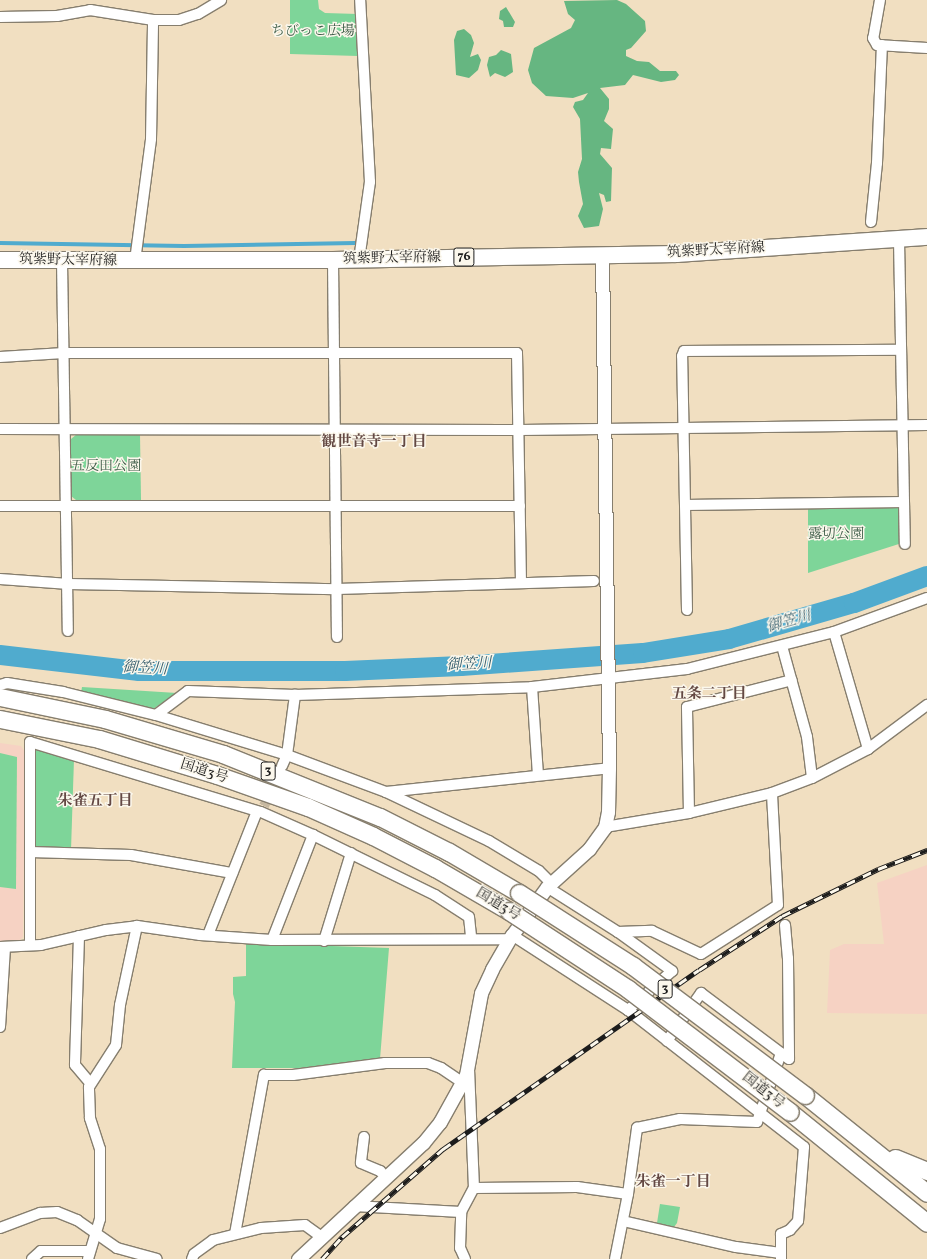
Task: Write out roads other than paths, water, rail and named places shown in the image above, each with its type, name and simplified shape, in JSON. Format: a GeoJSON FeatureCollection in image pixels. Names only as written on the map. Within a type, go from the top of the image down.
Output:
{"type":"FeatureCollection","features":[{"type":"Feature","properties":{"kind":"highway","name":"国道3号"},"geometry":{"type":"LineString","coordinates":[[0,697],[104,719],[223,754],[380,817],[449,852],[519,893],[633,966],[804,1095],[927,1193]]}},
{"type":"Feature","properties":{"kind":"highway","name":"国道3号"},"geometry":{"type":"LineString","coordinates":[[0,720],[99,739],[217,775],[308,807],[428,864],[509,911],[628,989],[790,1112],[927,1223]]}},
{"type":"Feature","properties":{"kind":"highway"},"geometry":{"type":"LineString","coordinates":[[866,1144],[916,1169],[927,1171]]}},
{"type":"Feature","properties":{"kind":"main road","name":"筑紫野太宰府線"},"geometry":{"type":"LineString","coordinates":[[0,260],[62,261],[136,250],[333,260],[602,255],[789,248],[927,237]]}},
{"type":"Feature","properties":{"kind":"street"},"geometry":{"type":"LineString","coordinates":[[0,17],[57,16],[90,10],[153,20],[179,20],[189,18],[221,0]]}},
{"type":"Feature","properties":{"kind":"street"},"geometry":{"type":"LineString","coordinates":[[359,260],[370,182],[360,0]]}},
{"type":"Feature","properties":{"kind":"street"},"geometry":{"type":"LineString","coordinates":[[880,0],[873,38],[877,45],[927,48]]}},
{"type":"Feature","properties":{"kind":"street"},"geometry":{"type":"LineString","coordinates":[[136,250],[152,139],[153,20]]}},
{"type":"Feature","properties":{"kind":"street"},"geometry":{"type":"LineString","coordinates":[[871,222],[878,163],[882,45]]}},
{"type":"Feature","properties":{"kind":"street"},"geometry":{"type":"LineString","coordinates":[[899,240],[905,544]]}},
{"type":"Feature","properties":{"kind":"street"},"geometry":{"type":"LineString","coordinates":[[298,1259],[320,1236],[386,1177],[434,1130],[462,1082],[468,1067],[481,993],[511,937],[549,885],[589,849],[605,827],[608,812],[609,768],[602,255]]}},
{"type":"Feature","properties":{"kind":"street"},"geometry":{"type":"LineString","coordinates":[[333,260],[337,637]]}},
{"type":"Feature","properties":{"kind":"street"},"geometry":{"type":"LineString","coordinates":[[62,261],[69,584],[68,631]]}},
{"type":"Feature","properties":{"kind":"street"},"geometry":{"type":"LineString","coordinates":[[687,610],[682,356],[689,350],[901,350]]}},
{"type":"Feature","properties":{"kind":"street"},"geometry":{"type":"LineString","coordinates":[[0,358],[64,353],[517,353],[520,430],[521,582]]}},
{"type":"Feature","properties":{"kind":"street"},"geometry":{"type":"LineString","coordinates":[[0,429],[335,428],[520,430],[927,425]]}},
{"type":"Feature","properties":{"kind":"street"},"geometry":{"type":"LineString","coordinates":[[685,505],[904,502]]}},
{"type":"Feature","properties":{"kind":"street"},"geometry":{"type":"LineString","coordinates":[[0,506],[520,506]]}},
{"type":"Feature","properties":{"kind":"street"},"geometry":{"type":"LineString","coordinates":[[0,579],[69,584],[337,589],[521,582],[594,581]]}},
{"type":"Feature","properties":{"kind":"street"},"geometry":{"type":"LineString","coordinates":[[156,715],[188,691],[295,695],[532,687],[607,677],[687,669],[834,632],[927,598]]}},
{"type":"Feature","properties":{"kind":"street"},"geometry":{"type":"LineString","coordinates":[[834,632],[868,748]]}},
{"type":"Feature","properties":{"kind":"street"},"geometry":{"type":"LineString","coordinates":[[782,646],[807,737],[812,778]]}},
{"type":"Feature","properties":{"kind":"street"},"geometry":{"type":"LineString","coordinates":[[689,813],[687,707],[792,680]]}},
{"type":"Feature","properties":{"kind":"street"},"geometry":{"type":"LineString","coordinates":[[0,685],[7,683],[63,692],[156,715],[287,755],[386,792],[489,841],[539,871],[549,885],[672,971],[628,1010]]}},
{"type":"Feature","properties":{"kind":"street"},"geometry":{"type":"LineString","coordinates":[[532,687],[538,774]]}},
{"type":"Feature","properties":{"kind":"street"},"geometry":{"type":"LineString","coordinates":[[282,766],[287,755],[295,695]]}},
{"type":"Feature","properties":{"kind":"street"},"geometry":{"type":"LineString","coordinates":[[605,827],[689,813],[772,793],[812,778],[868,748],[927,705]]}},
{"type":"Feature","properties":{"kind":"street"},"geometry":{"type":"LineString","coordinates":[[30,945],[30,742],[261,810],[352,853],[435,895],[470,917],[471,937]]}},
{"type":"Feature","properties":{"kind":"street"},"geometry":{"type":"LineString","coordinates":[[386,792],[538,774],[609,768]]}},
{"type":"Feature","properties":{"kind":"street"},"geometry":{"type":"LineString","coordinates":[[618,932],[652,931],[700,954],[778,905],[772,793]]}},
{"type":"Feature","properties":{"kind":"street"},"geometry":{"type":"LineString","coordinates":[[208,935],[232,873],[261,810]]}},
{"type":"Feature","properties":{"kind":"street"},"geometry":{"type":"LineString","coordinates":[[272,940],[313,835]]}},
{"type":"Feature","properties":{"kind":"street"},"geometry":{"type":"LineString","coordinates":[[30,852],[131,855],[232,873]]}},
{"type":"Feature","properties":{"kind":"street"},"geometry":{"type":"LineString","coordinates":[[324,941],[352,853]]}},
{"type":"Feature","properties":{"kind":"street"},"geometry":{"type":"LineString","coordinates":[[668,1041],[701,993],[789,1059],[788,958],[785,925]]}},
{"type":"Feature","properties":{"kind":"street"},"geometry":{"type":"LineString","coordinates":[[32,1259],[41,1251],[89,1255],[100,1219],[100,1149],[90,1118],[90,1083],[116,1045],[120,1005],[137,926]]}},
{"type":"Feature","properties":{"kind":"street"},"geometry":{"type":"LineString","coordinates":[[0,1026],[3,947],[30,945],[137,926],[208,935],[272,940],[324,941],[511,937],[628,1010],[761,1112],[804,1147],[798,1221],[790,1230],[781,1234],[781,1256],[623,1221]]}},
{"type":"Feature","properties":{"kind":"street"},"geometry":{"type":"LineString","coordinates":[[78,936],[75,1065],[90,1083]]}},
{"type":"Feature","properties":{"kind":"street"},"geometry":{"type":"LineString","coordinates":[[615,1259],[628,1194],[637,1128],[680,1118],[757,1122],[781,1053]]}},
{"type":"Feature","properties":{"kind":"street"},"geometry":{"type":"LineString","coordinates":[[235,1234],[264,1075],[294,1075],[385,1063],[428,1063],[441,1068],[462,1082]]}},
{"type":"Feature","properties":{"kind":"street"},"geometry":{"type":"LineString","coordinates":[[465,1259],[460,1248],[461,1212],[474,1188],[468,1067]]}},
{"type":"Feature","properties":{"kind":"street"},"geometry":{"type":"LineString","coordinates":[[364,1137],[361,1163],[380,1171],[386,1177]]}},
{"type":"Feature","properties":{"kind":"street"},"geometry":{"type":"LineString","coordinates":[[474,1188],[577,1187],[628,1194]]}},
{"type":"Feature","properties":{"kind":"street"},"geometry":{"type":"LineString","coordinates":[[354,1206],[461,1212]]}},
{"type":"Feature","properties":{"kind":"street"},"geometry":{"type":"LineString","coordinates":[[0,1228],[48,1212],[77,1220],[117,1248],[157,1259]]}},
{"type":"Feature","properties":{"kind":"street"},"geometry":{"type":"LineString","coordinates":[[192,1259],[194,1254],[210,1242],[235,1234],[305,1225],[320,1236]]}},
{"type":"Feature","properties":{"kind":"waterway"},"geometry":{"type":"LineString","coordinates":[[0,243],[184,246],[355,243]]}},
{"type":"Feature","properties":{"kind":"waterway","name":"御笠川"},"geometry":{"type":"LineString","coordinates":[[0,655],[139,671],[345,671],[461,666],[643,653],[729,639],[854,603],[927,576]]}},
{"type":"Feature","properties":{"kind":"tunnel"},"geometry":{"type":"LineString","coordinates":[[264,806],[280,771]]}},
{"type":"Feature","properties":{"kind":"railway"},"geometry":{"type":"LineString","coordinates":[[322,1259],[342,1237],[443,1149],[699,970],[782,916],[878,869],[927,850]]}},
{"type":"Feature","properties":{"kind":"district","name":"観世音寺一丁目"},"geometry":{"type":"Point","coordinates":[374,443]}},
{"type":"Feature","properties":{"kind":"district","name":"五条二丁目"},"geometry":{"type":"Point","coordinates":[709,695]}},
{"type":"Feature","properties":{"kind":"district","name":"朱雀五丁目"},"geometry":{"type":"Point","coordinates":[95,802]}},
{"type":"Feature","properties":{"kind":"district","name":"朱雀一丁目"},"geometry":{"type":"Point","coordinates":[673,1183]}},
{"type":"Feature","properties":{"kind":"park label","name":"ちびっこ広場"},"geometry":{"type":"Point","coordinates":[313,32]}},
{"type":"Feature","properties":{"kind":"park label","name":"五反田公園"},"geometry":{"type":"Point","coordinates":[106,467]}},
{"type":"Feature","properties":{"kind":"park label","name":"露切公園"},"geometry":{"type":"Point","coordinates":[836,535]}}]}
